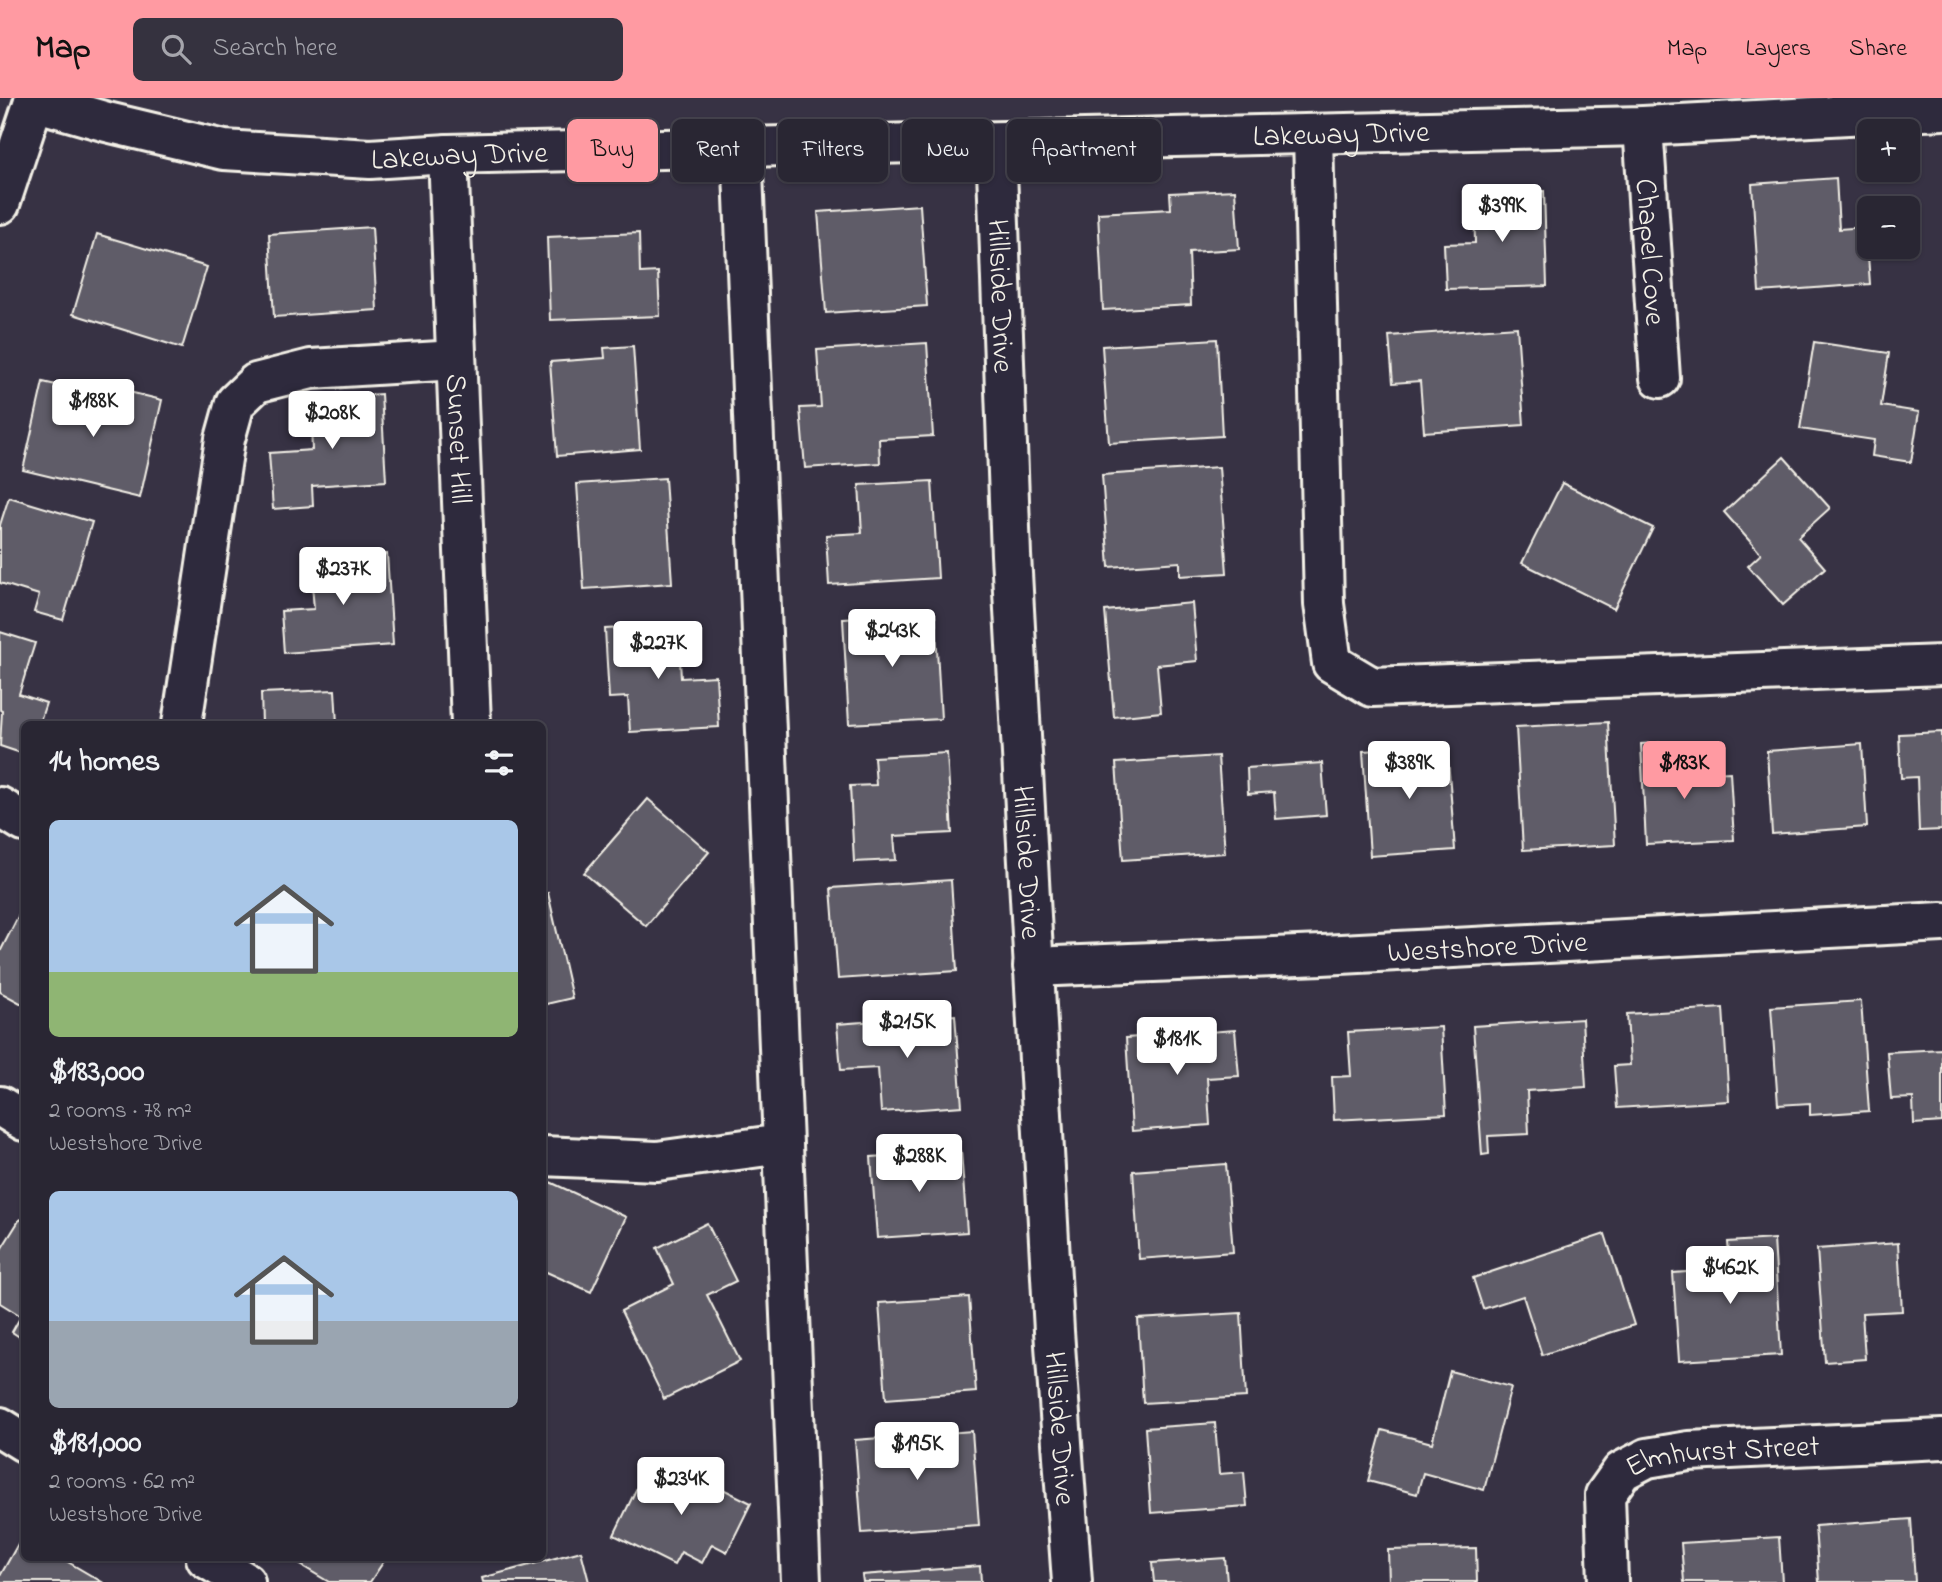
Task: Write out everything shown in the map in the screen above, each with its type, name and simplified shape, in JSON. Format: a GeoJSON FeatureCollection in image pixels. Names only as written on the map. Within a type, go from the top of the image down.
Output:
{"type":"FeatureCollection","features":[{"type":"Feature","properties":{"kind":"street","name":"Lakeway Drive"},"geometry":{"type":"LineString","coordinates":[[35,99],[107,122],[224,150],[370,159],[448,154],[672,149]]}},
{"type":"Feature","properties":{"kind":"street"},"geometry":{"type":"LineString","coordinates":[[0,204],[35,99]]}},
{"type":"Feature","properties":{"kind":"street","name":"Lakeway Drive"},"geometry":{"type":"LineString","coordinates":[[764,147],[1643,126],[1942,110]]}},
{"type":"Feature","properties":{"kind":"street","name":"Chapel Cove"},"geometry":{"type":"LineString","coordinates":[[1643,126],[1660,377]]}},
{"type":"Feature","properties":{"kind":"street"},"geometry":{"type":"LineString","coordinates":[[1313,134],[1324,604],[1332,663],[1372,687],[1942,665]]}},
{"type":"Feature","properties":{"kind":"street","name":"Hillside Drive"},"geometry":{"type":"LineString","coordinates":[[996,142],[1011,555],[1053,1317],[1072,1582]]}},
{"type":"Feature","properties":{"kind":"street","name":"Sunset Hill"},"geometry":{"type":"LineString","coordinates":[[448,154],[471,721]]}},
{"type":"Feature","properties":{"kind":"street"},"geometry":{"type":"LineString","coordinates":[[743,182],[801,1582]]}},
{"type":"Feature","properties":{"kind":"street"},"geometry":{"type":"LineString","coordinates":[[182,721],[225,439],[235,403],[256,383],[311,369],[456,360]]}},
{"type":"Feature","properties":{"kind":"street"},"geometry":{"type":"LineString","coordinates":[[0,807],[21,820]]}},
{"type":"Feature","properties":{"kind":"street","name":"Westshore Drive"},"geometry":{"type":"LineString","coordinates":[[1033,967],[1322,955],[1942,922]]}},
{"type":"Feature","properties":{"kind":"street"},"geometry":{"type":"LineString","coordinates":[[546,1156],[657,1161],[782,1144]]}},
{"type":"Feature","properties":{"kind":"street"},"geometry":{"type":"LineString","coordinates":[[0,1427],[21,1441]]}},
{"type":"Feature","properties":{"kind":"street","name":"Elmhurst Street"},"geometry":{"type":"LineString","coordinates":[[1608,1582],[1605,1495],[1622,1471],[1647,1458],[1689,1451],[1942,1440]]}},
{"type":"Feature","properties":{"kind":"street"},"geometry":{"type":"LineString","coordinates":[[211,1561],[245,1582]]}},
{"type":"Feature","properties":{"kind":"building"},"geometry":{"type":"Polygon","coordinates":[[[1836,178],[1839,229],[1857,228],[1857,259],[1868,259],[1870,284],[1759,292],[1752,184],[1836,178]]]}},
{"type":"Feature","properties":{"kind":"building"},"geometry":{"type":"Polygon","coordinates":[[[1235,190],[1239,249],[1189,252],[1191,305],[1103,310],[1098,213],[1171,209],[1170,193],[1235,190]]]}},
{"type":"Feature","properties":{"kind":"building"},"geometry":{"type":"Polygon","coordinates":[[[1544,191],[1547,286],[1446,289],[1444,244],[1475,243],[1474,193],[1544,191]]]}},
{"type":"Feature","properties":{"kind":"building"},"geometry":{"type":"Polygon","coordinates":[[[920,205],[927,306],[826,313],[818,212],[920,205]]]}},
{"type":"Feature","properties":{"kind":"building"},"geometry":{"type":"Polygon","coordinates":[[[372,227],[377,310],[274,317],[269,234],[372,227]]]}},
{"type":"Feature","properties":{"kind":"building"},"geometry":{"type":"Polygon","coordinates":[[[639,233],[640,273],[658,272],[660,316],[550,320],[547,237],[639,233]]]}},
{"type":"Feature","properties":{"kind":"building"},"geometry":{"type":"Polygon","coordinates":[[[97,234],[207,267],[182,348],[73,314],[97,234]]]}},
{"type":"Feature","properties":{"kind":"building"},"geometry":{"type":"Polygon","coordinates":[[[1517,327],[1524,425],[1424,432],[1420,381],[1393,383],[1389,336],[1517,327]]]}},
{"type":"Feature","properties":{"kind":"building"},"geometry":{"type":"Polygon","coordinates":[[[1217,339],[1222,436],[1109,443],[1102,346],[1217,339]]]}},
{"type":"Feature","properties":{"kind":"building"},"geometry":{"type":"Polygon","coordinates":[[[1814,342],[1889,353],[1881,406],[1919,412],[1911,462],[1872,456],[1874,440],[1800,429],[1814,342]]]}},
{"type":"Feature","properties":{"kind":"building"},"geometry":{"type":"Polygon","coordinates":[[[927,343],[933,436],[879,439],[880,463],[805,468],[800,408],[821,407],[817,350],[927,343]]]}},
{"type":"Feature","properties":{"kind":"building"},"geometry":{"type":"Polygon","coordinates":[[[633,346],[640,449],[557,456],[550,362],[605,358],[604,348],[633,346]]]}},
{"type":"Feature","properties":{"kind":"building"},"geometry":{"type":"Polygon","coordinates":[[[43,382],[126,401],[129,392],[162,400],[140,498],[23,470],[43,382]]]}},
{"type":"Feature","properties":{"kind":"building"},"geometry":{"type":"Polygon","coordinates":[[[381,394],[386,481],[312,486],[313,506],[273,509],[269,453],[312,450],[310,399],[381,394]]]}},
{"type":"Feature","properties":{"kind":"building"},"geometry":{"type":"Polygon","coordinates":[[[1784,457],[1830,508],[1798,537],[1825,568],[1783,605],[1748,566],[1761,554],[1724,512],[1784,457]]]}},
{"type":"Feature","properties":{"kind":"building"},"geometry":{"type":"Polygon","coordinates":[[[1219,467],[1227,573],[1180,576],[1180,562],[1109,567],[1102,475],[1219,467]]]}},
{"type":"Feature","properties":{"kind":"building"},"geometry":{"type":"Polygon","coordinates":[[[665,478],[672,583],[584,589],[577,484],[665,478]]]}},
{"type":"Feature","properties":{"kind":"building"},"geometry":{"type":"Polygon","coordinates":[[[932,481],[938,578],[829,585],[826,535],[862,533],[859,485],[932,481]]]}},
{"type":"Feature","properties":{"kind":"building"},"geometry":{"type":"Polygon","coordinates":[[[1562,483],[1653,528],[1614,609],[1522,563],[1562,483]]]}},
{"type":"Feature","properties":{"kind":"building"},"geometry":{"type":"Polygon","coordinates":[[[9,497],[92,522],[63,620],[34,612],[39,595],[0,583],[0,525],[9,497]]]}},
{"type":"Feature","properties":{"kind":"building"},"geometry":{"type":"Polygon","coordinates":[[[387,554],[393,645],[284,653],[281,611],[314,609],[310,560],[387,554]]]}},
{"type":"Feature","properties":{"kind":"building"},"geometry":{"type":"Polygon","coordinates":[[[1192,603],[1197,661],[1157,665],[1161,712],[1114,717],[1105,611],[1192,603]]]}},
{"type":"Feature","properties":{"kind":"building"},"geometry":{"type":"Polygon","coordinates":[[[935,614],[941,719],[849,724],[843,619],[935,614]]]}},
{"type":"Feature","properties":{"kind":"building"},"geometry":{"type":"Polygon","coordinates":[[[678,625],[681,678],[716,676],[719,727],[630,732],[628,697],[609,698],[605,629],[678,625]]]}},
{"type":"Feature","properties":{"kind":"building"},"geometry":{"type":"Polygon","coordinates":[[[0,632],[35,643],[19,694],[46,703],[40,721],[21,721],[21,753],[0,746],[0,632]]]}},
{"type":"Feature","properties":{"kind":"building"},"geometry":{"type":"Polygon","coordinates":[[[335,690],[337,721],[262,721],[261,693],[335,690]]]}},
{"type":"Feature","properties":{"kind":"building"},"geometry":{"type":"Polygon","coordinates":[[[1608,722],[1615,845],[1523,850],[1516,727],[1608,722]]]}},
{"type":"Feature","properties":{"kind":"building"},"geometry":{"type":"Polygon","coordinates":[[[1942,732],[1942,830],[1919,831],[1917,777],[1901,778],[1899,734],[1942,732]]]}},
{"type":"Feature","properties":{"kind":"building"},"geometry":{"type":"Polygon","coordinates":[[[1671,742],[1673,775],[1730,772],[1734,840],[1646,844],[1641,744],[1671,742]]]}},
{"type":"Feature","properties":{"kind":"building"},"geometry":{"type":"Polygon","coordinates":[[[1862,744],[1867,827],[1772,834],[1767,751],[1862,744]]]}},
{"type":"Feature","properties":{"kind":"building"},"geometry":{"type":"Polygon","coordinates":[[[1447,746],[1455,850],[1370,856],[1363,751],[1447,746]]]}},
{"type":"Feature","properties":{"kind":"building"},"geometry":{"type":"Polygon","coordinates":[[[947,753],[952,833],[894,836],[896,860],[854,862],[850,786],[876,785],[874,757],[947,753]]]}},
{"type":"Feature","properties":{"kind":"building"},"geometry":{"type":"Polygon","coordinates":[[[1218,756],[1225,853],[1123,860],[1116,763],[1218,756]]]}},
{"type":"Feature","properties":{"kind":"building"},"geometry":{"type":"Polygon","coordinates":[[[1322,763],[1326,815],[1276,819],[1274,792],[1248,794],[1247,768],[1322,763]]]}},
{"type":"Feature","properties":{"kind":"building"},"geometry":{"type":"Polygon","coordinates":[[[648,799],[709,852],[646,926],[584,873],[648,799]]]}},
{"type":"Feature","properties":{"kind":"building"},"geometry":{"type":"Polygon","coordinates":[[[951,880],[957,971],[838,979],[831,888],[951,880]]]}},
{"type":"Feature","properties":{"kind":"building"},"geometry":{"type":"Polygon","coordinates":[[[546,893],[572,998],[546,1004],[546,893]]]}},
{"type":"Feature","properties":{"kind":"building"},"geometry":{"type":"Polygon","coordinates":[[[21,911],[21,1003],[0,992],[0,952],[21,911]]]}},
{"type":"Feature","properties":{"kind":"building"},"geometry":{"type":"Polygon","coordinates":[[[1861,1001],[1869,1111],[1810,1115],[1810,1103],[1778,1105],[1771,1007],[1861,1001]]]}},
{"type":"Feature","properties":{"kind":"building"},"geometry":{"type":"Polygon","coordinates":[[[1723,1008],[1729,1101],[1617,1108],[1614,1066],[1630,1065],[1627,1014],[1723,1008]]]}},
{"type":"Feature","properties":{"kind":"building"},"geometry":{"type":"Polygon","coordinates":[[[955,1015],[962,1106],[881,1112],[878,1068],[841,1070],[837,1024],[955,1015]]]}},
{"type":"Feature","properties":{"kind":"building"},"geometry":{"type":"Polygon","coordinates":[[[1582,1019],[1586,1087],[1527,1091],[1529,1134],[1488,1136],[1489,1154],[1482,1155],[1473,1026],[1582,1019]]]}},
{"type":"Feature","properties":{"kind":"building"},"geometry":{"type":"Polygon","coordinates":[[[1441,1027],[1446,1114],[1334,1120],[1332,1077],[1351,1076],[1348,1032],[1441,1027]]]}},
{"type":"Feature","properties":{"kind":"building"},"geometry":{"type":"Polygon","coordinates":[[[1235,1030],[1239,1076],[1207,1078],[1210,1125],[1132,1131],[1126,1038],[1235,1030]]]}},
{"type":"Feature","properties":{"kind":"building"},"geometry":{"type":"Polygon","coordinates":[[[1942,1049],[1942,1122],[1914,1124],[1913,1098],[1891,1099],[1887,1052],[1942,1049]]]}},
{"type":"Feature","properties":{"kind":"building"},"geometry":{"type":"Polygon","coordinates":[[[961,1151],[967,1232],[877,1238],[871,1157],[961,1151]]]}},
{"type":"Feature","properties":{"kind":"building"},"geometry":{"type":"Polygon","coordinates":[[[1226,1164],[1233,1252],[1139,1259],[1133,1171],[1226,1164]]]}},
{"type":"Feature","properties":{"kind":"building"},"geometry":{"type":"Polygon","coordinates":[[[550,1182],[626,1217],[591,1292],[546,1272],[546,1190],[550,1182]]]}},
{"type":"Feature","properties":{"kind":"building"},"geometry":{"type":"Polygon","coordinates":[[[20,1219],[21,1316],[0,1303],[0,1251],[20,1219]]]}},
{"type":"Feature","properties":{"kind":"building"},"geometry":{"type":"Polygon","coordinates":[[[707,1223],[736,1281],[707,1295],[740,1361],[664,1399],[621,1311],[674,1284],[657,1248],[707,1223]]]}},
{"type":"Feature","properties":{"kind":"building"},"geometry":{"type":"Polygon","coordinates":[[[1605,1234],[1634,1325],[1542,1355],[1523,1296],[1483,1309],[1473,1278],[1605,1234]]]}},
{"type":"Feature","properties":{"kind":"building"},"geometry":{"type":"Polygon","coordinates":[[[1774,1239],[1781,1355],[1679,1361],[1673,1273],[1730,1269],[1728,1242],[1774,1239]]]}},
{"type":"Feature","properties":{"kind":"building"},"geometry":{"type":"Polygon","coordinates":[[[1898,1243],[1902,1311],[1862,1313],[1865,1359],[1825,1362],[1817,1249],[1898,1243]]]}},
{"type":"Feature","properties":{"kind":"building"},"geometry":{"type":"Polygon","coordinates":[[[969,1297],[976,1392],[886,1399],[879,1303],[969,1297]]]}},
{"type":"Feature","properties":{"kind":"building"},"geometry":{"type":"Polygon","coordinates":[[[1241,1313],[1246,1397],[1143,1403],[1138,1319],[1241,1313]]]}},
{"type":"Feature","properties":{"kind":"building"},"geometry":{"type":"Polygon","coordinates":[[[21,1316],[21,1338],[12,1332],[21,1316]]]}},
{"type":"Feature","properties":{"kind":"building"},"geometry":{"type":"Polygon","coordinates":[[[1450,1371],[1511,1387],[1484,1490],[1423,1473],[1417,1494],[1368,1481],[1382,1430],[1432,1443],[1450,1371]]]}},
{"type":"Feature","properties":{"kind":"building"},"geometry":{"type":"Polygon","coordinates":[[[1215,1423],[1219,1474],[1244,1472],[1247,1506],[1151,1513],[1145,1428],[1215,1423]]]}},
{"type":"Feature","properties":{"kind":"building"},"geometry":{"type":"Polygon","coordinates":[[[972,1431],[979,1525],[862,1533],[855,1440],[972,1431]]]}},
{"type":"Feature","properties":{"kind":"building"},"geometry":{"type":"Polygon","coordinates":[[[647,1467],[681,1484],[687,1471],[751,1503],[727,1552],[712,1544],[702,1563],[681,1552],[674,1565],[614,1535],[647,1467]]]}},
{"type":"Feature","properties":{"kind":"building"},"geometry":{"type":"Polygon","coordinates":[[[1911,1519],[1915,1582],[1819,1582],[1815,1526],[1911,1519]]]}},
{"type":"Feature","properties":{"kind":"building"},"geometry":{"type":"Polygon","coordinates":[[[1779,1537],[1782,1582],[1684,1582],[1681,1543],[1779,1537]]]}},
{"type":"Feature","properties":{"kind":"building"},"geometry":{"type":"Polygon","coordinates":[[[21,1539],[21,1561],[66,1561],[102,1582],[0,1582],[0,1576],[21,1539]]]}},
{"type":"Feature","properties":{"kind":"building"},"geometry":{"type":"Polygon","coordinates":[[[1476,1548],[1477,1582],[1389,1582],[1388,1550],[1476,1548]]]}},
{"type":"Feature","properties":{"kind":"building"},"geometry":{"type":"Polygon","coordinates":[[[581,1551],[589,1582],[483,1582],[482,1578],[581,1551]]]}},
{"type":"Feature","properties":{"kind":"building"},"geometry":{"type":"Polygon","coordinates":[[[1225,1558],[1227,1582],[1154,1582],[1152,1563],[1225,1558]]]}},
{"type":"Feature","properties":{"kind":"building"},"geometry":{"type":"Polygon","coordinates":[[[294,1561],[384,1561],[370,1582],[329,1582],[294,1561]]]}},
{"type":"Feature","properties":{"kind":"building"},"geometry":{"type":"Polygon","coordinates":[[[980,1566],[981,1582],[863,1582],[862,1575],[980,1566]]]}}]}
